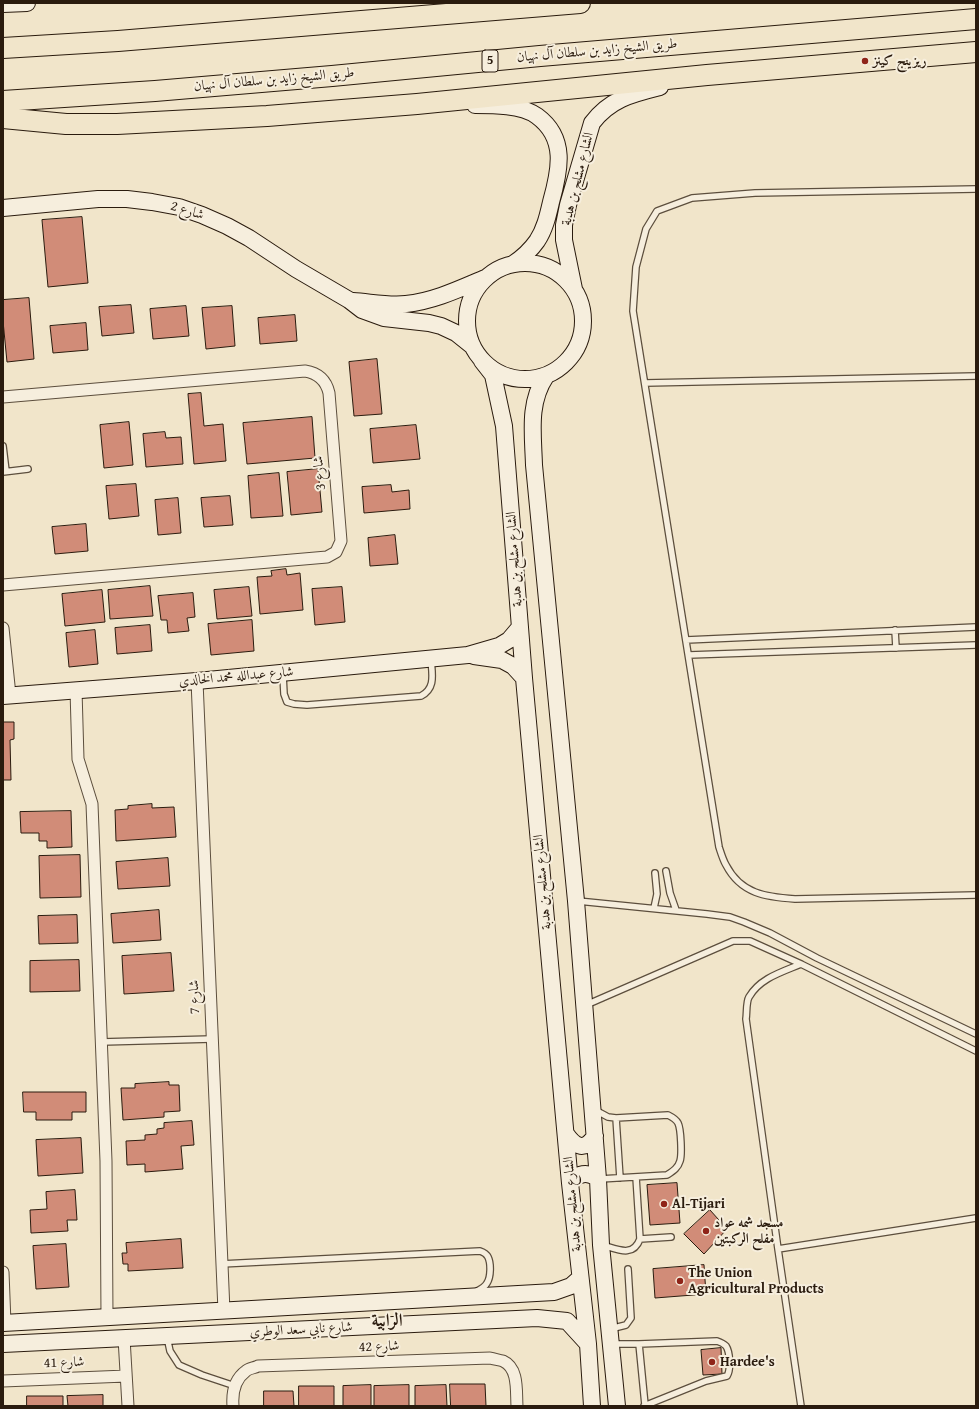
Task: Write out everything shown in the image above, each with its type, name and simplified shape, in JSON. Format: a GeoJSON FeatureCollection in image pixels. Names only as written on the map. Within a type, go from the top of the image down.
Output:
{"type":"FeatureCollection","features":[{"type":"Feature","properties":{"kind":"highway"},"geometry":{"type":"LineString","coordinates":[[3,48],[118,42],[537,5],[580,3]]}},
{"type":"Feature","properties":{"kind":"highway","name":"طريق الشيخ زايد بن سلطان آل نهيان"},"geometry":{"type":"LineString","coordinates":[[3,101],[155,91],[332,76],[548,55],[976,19]]}},
{"type":"Feature","properties":{"kind":"highway"},"geometry":{"type":"LineString","coordinates":[[3,118],[66,124],[117,124],[267,116],[417,104],[707,75],[976,52]]}},
{"type":"Feature","properties":{"kind":"street"},"geometry":{"type":"LineString","coordinates":[[3,4],[27,3]]}},
{"type":"Feature","properties":{"kind":"street","name":"الشارع مشلح بن هدبة"},"geometry":{"type":"LineString","coordinates":[[574,289],[564,240],[564,225],[568,205],[592,123],[599,113],[610,104],[620,99],[637,92],[707,75]]}},
{"type":"Feature","properties":{"kind":"street","name":"الشارع مشلح بن هدبة"},"geometry":{"type":"LineString","coordinates":[[417,104],[480,105],[522,109],[536,114],[547,124],[555,136],[559,150],[559,164],[546,222],[536,242],[530,250],[512,264]]}},
{"type":"Feature","properties":{"kind":"street","name":"شارع 2"},"geometry":{"type":"LineString","coordinates":[[3,208],[127,199],[178,207],[202,215],[249,238],[302,273],[349,300],[362,310],[384,318],[429,323],[441,326],[456,333],[471,345]]}},
{"type":"Feature","properties":{"kind":"street"},"geometry":{"type":"LineString","coordinates":[[526,263],[540,265],[553,271],[574,289],[581,305],[583,322],[581,339],[573,354],[561,367],[546,376],[530,380],[512,378],[496,372],[482,362],[471,345],[467,330],[466,315],[470,301],[477,288],[487,277],[499,269],[512,264],[526,263]]}},
{"type":"Feature","properties":{"kind":"street","name":"شارع 2"},"geometry":{"type":"LineString","coordinates":[[349,300],[388,304],[405,304],[442,296],[487,277]]}},
{"type":"Feature","properties":{"kind":"street","name":"الشارع مشلح بن هدبة"},"geometry":{"type":"LineString","coordinates":[[482,362],[493,375],[504,426],[524,678],[570,1183],[588,1344],[592,1406]]}},
{"type":"Feature","properties":{"kind":"street","name":"شارع 3"},"geometry":{"type":"LineString","coordinates":[[3,397],[305,371],[316,374],[324,382],[329,393],[341,541],[336,552],[327,557],[3,585]]}},
{"type":"Feature","properties":{"kind":"street","name":"الشارع مشلح بن هدبة"},"geometry":{"type":"LineString","coordinates":[[546,376],[536,395],[533,417],[534,465],[586,1005],[601,1244],[617,1406]]}},
{"type":"Feature","properties":{"kind":"street","name":"شارع عبدالله محمد الخالدي"},"geometry":{"type":"LineString","coordinates":[[6,695],[197,681],[468,655],[499,646],[509,640],[520,627]]}},
{"type":"Feature","properties":{"kind":"street"},"geometry":{"type":"LineString","coordinates":[[3,628],[6,695]]}},
{"type":"Feature","properties":{"kind":"street","name":"شارع عبدالله محمد الخالدي"},"geometry":{"type":"LineString","coordinates":[[468,655],[502,660],[513,666],[524,678]]}},
{"type":"Feature","properties":{"kind":"street","name":"شارع 7"},"geometry":{"type":"LineString","coordinates":[[197,681],[224,1311]]}},
{"type":"Feature","properties":{"kind":"street"},"geometry":{"type":"LineString","coordinates":[[76,690],[78,759],[92,804],[106,1161],[107,1318]]}},
{"type":"Feature","properties":{"kind":"street"},"geometry":{"type":"LineString","coordinates":[[566,1134],[577,1145],[583,1146],[590,1144],[595,1136]]}},
{"type":"Feature","properties":{"kind":"street"},"geometry":{"type":"LineString","coordinates":[[570,1183],[577,1176],[584,1173],[592,1174],[598,1179]]}},
{"type":"Feature","properties":{"kind":"street"},"geometry":{"type":"LineString","coordinates":[[3,1272],[4,1323]]}},
{"type":"Feature","properties":{"kind":"street","name":"شارع نابي سعد الوطري"},"geometry":{"type":"LineString","coordinates":[[4,1323],[554,1292],[571,1286],[580,1278]]}},
{"type":"Feature","properties":{"kind":"street"},"geometry":{"type":"LineString","coordinates":[[337,1304],[344,1307],[346,1316],[344,1322],[338,1328]]}},
{"type":"Feature","properties":{"kind":"street","name":"شارع نابي سعد الوطري"},"geometry":{"type":"LineString","coordinates":[[3,1344],[537,1318],[567,1321],[588,1344]]}},
{"type":"Feature","properties":{"kind":"street"},"geometry":{"type":"LineString","coordinates":[[124,1338],[128,1406]]}},
{"type":"Feature","properties":{"kind":"street","name":"شارع 42"},"geometry":{"type":"LineString","coordinates":[[235,1386],[246,1370],[258,1366],[490,1358],[504,1362],[512,1369],[515,1378],[516,1406]]}},
{"type":"Feature","properties":{"kind":"street","name":"شارع 41"},"geometry":{"type":"LineString","coordinates":[[3,1381],[126,1376]]}},
{"type":"Feature","properties":{"kind":"street"},"geometry":{"type":"LineString","coordinates":[[234,1406],[233,1395],[235,1386]]}},
{"type":"Feature","properties":{"kind":"lane"},"geometry":{"type":"LineString","coordinates":[[976,189],[755,193],[692,198],[657,211],[646,230],[636,267],[633,311],[719,847],[726,865],[736,879],[752,892],[772,897],[795,899],[976,895]]}},
{"type":"Feature","properties":{"kind":"lane"},"geometry":{"type":"LineString","coordinates":[[645,383],[976,376]]}},
{"type":"Feature","properties":{"kind":"lane"},"geometry":{"type":"LineString","coordinates":[[3,446],[4,471],[28,469]]}},
{"type":"Feature","properties":{"kind":"lane"},"geometry":{"type":"LineString","coordinates":[[686,640],[895,630],[976,628]]}},
{"type":"Feature","properties":{"kind":"lane"},"geometry":{"type":"LineString","coordinates":[[895,630],[896,648]]}},
{"type":"Feature","properties":{"kind":"lane"},"geometry":{"type":"LineString","coordinates":[[689,655],[976,645]]}},
{"type":"Feature","properties":{"kind":"lane"},"geometry":{"type":"LineString","coordinates":[[283,673],[284,694],[288,702],[294,704],[307,705],[421,696],[428,692],[431,686],[431,659]]}},
{"type":"Feature","properties":{"kind":"lane"},"geometry":{"type":"LineString","coordinates":[[666,871],[670,893],[676,910]]}},
{"type":"Feature","properties":{"kind":"lane"},"geometry":{"type":"LineString","coordinates":[[654,908],[657,894],[655,872]]}},
{"type":"Feature","properties":{"kind":"lane"},"geometry":{"type":"LineString","coordinates":[[576,901],[676,910],[722,916],[744,922],[770,933],[817,958],[976,1034]]}},
{"type":"Feature","properties":{"kind":"lane"},"geometry":{"type":"LineString","coordinates":[[586,1005],[732,942],[750,941],[801,964],[976,1051]]}},
{"type":"Feature","properties":{"kind":"lane"},"geometry":{"type":"LineString","coordinates":[[801,964],[770,977],[760,984],[748,998],[746,1019],[801,1406]]}},
{"type":"Feature","properties":{"kind":"lane"},"geometry":{"type":"LineString","coordinates":[[101,1042],[212,1039]]}},
{"type":"Feature","properties":{"kind":"lane"},"geometry":{"type":"LineString","coordinates":[[593,1109],[608,1117],[616,1118],[668,1115],[674,1118],[678,1123],[680,1162],[675,1170],[667,1175],[598,1179]]}},
{"type":"Feature","properties":{"kind":"lane"},"geometry":{"type":"LineString","coordinates":[[616,1118],[620,1178]]}},
{"type":"Feature","properties":{"kind":"lane"},"geometry":{"type":"LineString","coordinates":[[601,1244],[619,1250],[630,1251],[638,1245],[640,1239],[636,1177]]}},
{"type":"Feature","properties":{"kind":"lane"},"geometry":{"type":"LineString","coordinates":[[778,1249],[976,1218]]}},
{"type":"Feature","properties":{"kind":"lane"},"geometry":{"type":"LineString","coordinates":[[640,1239],[671,1237]]}},
{"type":"Feature","properties":{"kind":"lane"},"geometry":{"type":"LineString","coordinates":[[221,1264],[480,1251],[488,1257],[488,1282],[484,1287],[468,1296]]}},
{"type":"Feature","properties":{"kind":"lane"},"geometry":{"type":"LineString","coordinates":[[610,1336],[626,1325],[632,1318],[628,1268]]}},
{"type":"Feature","properties":{"kind":"lane"},"geometry":{"type":"LineString","coordinates":[[167,1336],[170,1351],[178,1365],[235,1386]]}},
{"type":"Feature","properties":{"kind":"lane"},"geometry":{"type":"LineString","coordinates":[[610,1336],[639,1344],[717,1341],[725,1346],[728,1355],[729,1370],[726,1376],[706,1381],[645,1406],[639,1344]]}},
{"type":"Feature","properties":{"kind":"building"},"geometry":{"type":"Polygon","coordinates":[[[82,217],[88,283],[48,287],[42,220],[82,217]]]}},
{"type":"Feature","properties":{"kind":"building"},"geometry":{"type":"Polygon","coordinates":[[[29,298],[34,359],[7,362],[3,321],[3,300],[29,298]]]}},
{"type":"Feature","properties":{"kind":"building"},"geometry":{"type":"Polygon","coordinates":[[[131,305],[134,333],[102,336],[99,307],[131,305]]]}},
{"type":"Feature","properties":{"kind":"building"},"geometry":{"type":"Polygon","coordinates":[[[186,306],[189,336],[153,339],[150,309],[186,306]]]}},
{"type":"Feature","properties":{"kind":"building"},"geometry":{"type":"Polygon","coordinates":[[[232,306],[235,346],[206,349],[202,308],[232,306]]]}},
{"type":"Feature","properties":{"kind":"building"},"geometry":{"type":"Polygon","coordinates":[[[295,315],[297,341],[260,344],[258,318],[295,315]]]}},
{"type":"Feature","properties":{"kind":"building"},"geometry":{"type":"Polygon","coordinates":[[[86,323],[88,350],[53,353],[50,326],[86,323]]]}},
{"type":"Feature","properties":{"kind":"building"},"geometry":{"type":"Polygon","coordinates":[[[377,359],[382,414],[354,416],[349,362],[377,359]]]}},
{"type":"Feature","properties":{"kind":"building"},"geometry":{"type":"Polygon","coordinates":[[[201,393],[204,426],[223,424],[226,461],[194,464],[188,394],[201,393]]]}},
{"type":"Feature","properties":{"kind":"building"},"geometry":{"type":"Polygon","coordinates":[[[312,417],[315,458],[247,464],[243,423],[312,417]]]}},
{"type":"Feature","properties":{"kind":"building"},"geometry":{"type":"Polygon","coordinates":[[[129,422],[133,465],[104,468],[100,425],[129,422]]]}},
{"type":"Feature","properties":{"kind":"building"},"geometry":{"type":"Polygon","coordinates":[[[416,425],[420,459],[373,463],[370,429],[416,425]]]}},
{"type":"Feature","properties":{"kind":"building"},"geometry":{"type":"Polygon","coordinates":[[[165,432],[166,438],[181,437],[183,464],[146,467],[143,434],[165,432]]]}},
{"type":"Feature","properties":{"kind":"building"},"geometry":{"type":"Polygon","coordinates":[[[318,469],[322,512],[291,515],[287,472],[318,469]]]}},
{"type":"Feature","properties":{"kind":"building"},"geometry":{"type":"Polygon","coordinates":[[[279,473],[283,516],[251,518],[248,476],[279,473]]]}},
{"type":"Feature","properties":{"kind":"building"},"geometry":{"type":"Polygon","coordinates":[[[136,484],[139,516],[109,519],[106,486],[136,484]]]}},
{"type":"Feature","properties":{"kind":"building"},"geometry":{"type":"Polygon","coordinates":[[[391,485],[392,492],[409,490],[410,509],[364,513],[362,487],[391,485]]]}},
{"type":"Feature","properties":{"kind":"building"},"geometry":{"type":"Polygon","coordinates":[[[230,496],[233,525],[204,527],[201,498],[230,496]]]}},
{"type":"Feature","properties":{"kind":"building"},"geometry":{"type":"Polygon","coordinates":[[[178,498],[181,533],[158,535],[155,500],[178,498]]]}},
{"type":"Feature","properties":{"kind":"building"},"geometry":{"type":"Polygon","coordinates":[[[86,524],[88,551],[55,554],[52,527],[86,524]]]}},
{"type":"Feature","properties":{"kind":"building"},"geometry":{"type":"Polygon","coordinates":[[[395,535],[398,564],[370,566],[368,538],[395,535]]]}},
{"type":"Feature","properties":{"kind":"building"},"geometry":{"type":"Polygon","coordinates":[[[286,569],[287,575],[300,573],[303,610],[260,614],[257,577],[272,576],[271,571],[286,569]]]}},
{"type":"Feature","properties":{"kind":"building"},"geometry":{"type":"Polygon","coordinates":[[[150,586],[153,616],[110,619],[108,590],[150,586]]]}},
{"type":"Feature","properties":{"kind":"building"},"geometry":{"type":"Polygon","coordinates":[[[249,587],[252,616],[217,619],[214,590],[249,587]]]}},
{"type":"Feature","properties":{"kind":"building"},"geometry":{"type":"Polygon","coordinates":[[[342,587],[345,622],[315,625],[312,589],[342,587]]]}},
{"type":"Feature","properties":{"kind":"building"},"geometry":{"type":"Polygon","coordinates":[[[102,590],[105,622],[65,626],[62,594],[102,590]]]}},
{"type":"Feature","properties":{"kind":"building"},"geometry":{"type":"Polygon","coordinates":[[[193,593],[195,617],[187,618],[189,631],[168,633],[167,620],[161,620],[158,596],[193,593]]]}},
{"type":"Feature","properties":{"kind":"building"},"geometry":{"type":"Polygon","coordinates":[[[252,620],[254,651],[211,655],[208,624],[252,620]]]}},
{"type":"Feature","properties":{"kind":"building"},"geometry":{"type":"Polygon","coordinates":[[[150,625],[152,651],[117,654],[115,628],[150,625]]]}},
{"type":"Feature","properties":{"kind":"building"},"geometry":{"type":"Polygon","coordinates":[[[95,630],[98,664],[69,667],[66,633],[95,630]]]}},
{"type":"Feature","properties":{"kind":"building"},"geometry":{"type":"Polygon","coordinates":[[[3,722],[14,722],[14,739],[10,740],[11,780],[3,780],[3,722]]]}},
{"type":"Feature","properties":{"kind":"building"},"geometry":{"type":"Polygon","coordinates":[[[152,804],[152,808],[174,807],[176,837],[116,841],[115,810],[128,809],[128,806],[152,804]]]}},
{"type":"Feature","properties":{"kind":"building"},"geometry":{"type":"Polygon","coordinates":[[[71,811],[72,847],[47,848],[47,841],[39,841],[39,833],[21,833],[20,812],[71,811]]]}},
{"type":"Feature","properties":{"kind":"building"},"geometry":{"type":"Polygon","coordinates":[[[80,855],[81,897],[40,898],[39,856],[80,855]]]}},
{"type":"Feature","properties":{"kind":"building"},"geometry":{"type":"Polygon","coordinates":[[[168,858],[170,886],[118,889],[116,862],[168,858]]]}},
{"type":"Feature","properties":{"kind":"building"},"geometry":{"type":"Polygon","coordinates":[[[159,910],[161,940],[113,943],[111,914],[159,910]]]}},
{"type":"Feature","properties":{"kind":"building"},"geometry":{"type":"Polygon","coordinates":[[[77,915],[78,943],[39,944],[38,916],[77,915]]]}},
{"type":"Feature","properties":{"kind":"building"},"geometry":{"type":"Polygon","coordinates":[[[171,953],[174,991],[124,994],[122,956],[171,953]]]}},
{"type":"Feature","properties":{"kind":"building"},"geometry":{"type":"Polygon","coordinates":[[[79,960],[80,991],[30,992],[30,961],[79,960]]]}},
{"type":"Feature","properties":{"kind":"building"},"geometry":{"type":"Polygon","coordinates":[[[169,1082],[169,1085],[179,1085],[180,1111],[164,1112],[164,1117],[123,1120],[121,1088],[135,1088],[135,1084],[169,1082]]]}},
{"type":"Feature","properties":{"kind":"building"},"geometry":{"type":"Polygon","coordinates":[[[23,1092],[86,1092],[86,1112],[72,1112],[72,1120],[36,1120],[36,1112],[24,1112],[23,1092]]]}},
{"type":"Feature","properties":{"kind":"building"},"geometry":{"type":"Polygon","coordinates":[[[192,1121],[194,1145],[181,1146],[183,1169],[145,1172],[145,1164],[127,1165],[126,1141],[145,1140],[145,1135],[157,1134],[157,1129],[164,1128],[164,1123],[192,1121]]]}},
{"type":"Feature","properties":{"kind":"building"},"geometry":{"type":"Polygon","coordinates":[[[81,1138],[83,1173],[38,1176],[36,1140],[81,1138]]]}},
{"type":"Feature","properties":{"kind":"building","name":"Al-Tijari"},"geometry":{"type":"Polygon","coordinates":[[[677,1183],[680,1223],[650,1225],[647,1185],[677,1183]]]}},
{"type":"Feature","properties":{"kind":"building"},"geometry":{"type":"Polygon","coordinates":[[[75,1190],[77,1220],[67,1220],[68,1231],[31,1233],[30,1210],[47,1209],[46,1192],[75,1190]]]}},
{"type":"Feature","properties":{"kind":"building","name":"مسجد شمه عواد مفلح الركبتين"},"geometry":{"type":"Polygon","coordinates":[[[710,1210],[727,1229],[704,1254],[684,1234],[710,1210]]]}},
{"type":"Feature","properties":{"kind":"building"},"geometry":{"type":"Polygon","coordinates":[[[181,1239],[183,1268],[128,1271],[128,1264],[123,1264],[122,1253],[127,1253],[126,1243],[181,1239]]]}},
{"type":"Feature","properties":{"kind":"building"},"geometry":{"type":"Polygon","coordinates":[[[66,1244],[69,1287],[36,1289],[33,1246],[66,1244]]]}},
{"type":"Feature","properties":{"kind":"building","name":"The Union Agricultural Products"},"geometry":{"type":"Polygon","coordinates":[[[704,1265],[706,1294],[655,1298],[653,1269],[704,1265]]]}},
{"type":"Feature","properties":{"kind":"building","name":"Hardee's"},"geometry":{"type":"Polygon","coordinates":[[[721,1348],[722,1374],[703,1375],[701,1350],[721,1348]]]}},
{"type":"Feature","properties":{"kind":"building"},"geometry":{"type":"Polygon","coordinates":[[[450,1384],[485,1384],[486,1406],[451,1406],[450,1384]]]}},
{"type":"Feature","properties":{"kind":"building"},"geometry":{"type":"Polygon","coordinates":[[[371,1385],[371,1406],[343,1406],[343,1386],[371,1385]]]}},
{"type":"Feature","properties":{"kind":"building"},"geometry":{"type":"Polygon","coordinates":[[[409,1385],[409,1406],[374,1406],[374,1386],[409,1385]]]}},
{"type":"Feature","properties":{"kind":"building"},"geometry":{"type":"Polygon","coordinates":[[[446,1385],[447,1406],[415,1406],[415,1386],[446,1385]]]}},
{"type":"Feature","properties":{"kind":"building"},"geometry":{"type":"Polygon","coordinates":[[[299,1386],[334,1386],[334,1406],[299,1406],[299,1386]]]}},
{"type":"Feature","properties":{"kind":"building"},"geometry":{"type":"Polygon","coordinates":[[[264,1391],[293,1391],[294,1406],[264,1406],[264,1391]]]}},
{"type":"Feature","properties":{"kind":"building"},"geometry":{"type":"Polygon","coordinates":[[[103,1395],[103,1406],[68,1406],[67,1396],[103,1395]]]}},
{"type":"Feature","properties":{"kind":"building"},"geometry":{"type":"Polygon","coordinates":[[[27,1396],[63,1396],[63,1406],[27,1406],[27,1396]]]}},
{"type":"Feature","properties":{"kind":"place","name":"ريزينج كينز"},"geometry":{"type":"Point","coordinates":[865,61]}},
{"type":"Feature","properties":{"kind":"place","name":"Al-Tijari"},"geometry":{"type":"Point","coordinates":[664,1204]}},
{"type":"Feature","properties":{"kind":"place","name":"مسجد شمه عواد مفلح الركبتين"},"geometry":{"type":"Point","coordinates":[706,1231]}},
{"type":"Feature","properties":{"kind":"place","name":"The Union Agricultural Products"},"geometry":{"type":"Point","coordinates":[680,1281]}},
{"type":"Feature","properties":{"kind":"place","name":"Hardee's"},"geometry":{"type":"Point","coordinates":[712,1362]}},
{"type":"Feature","properties":{"kind":"district","name":"الرابية"},"geometry":{"type":"Point","coordinates":[387,1321]}}]}
